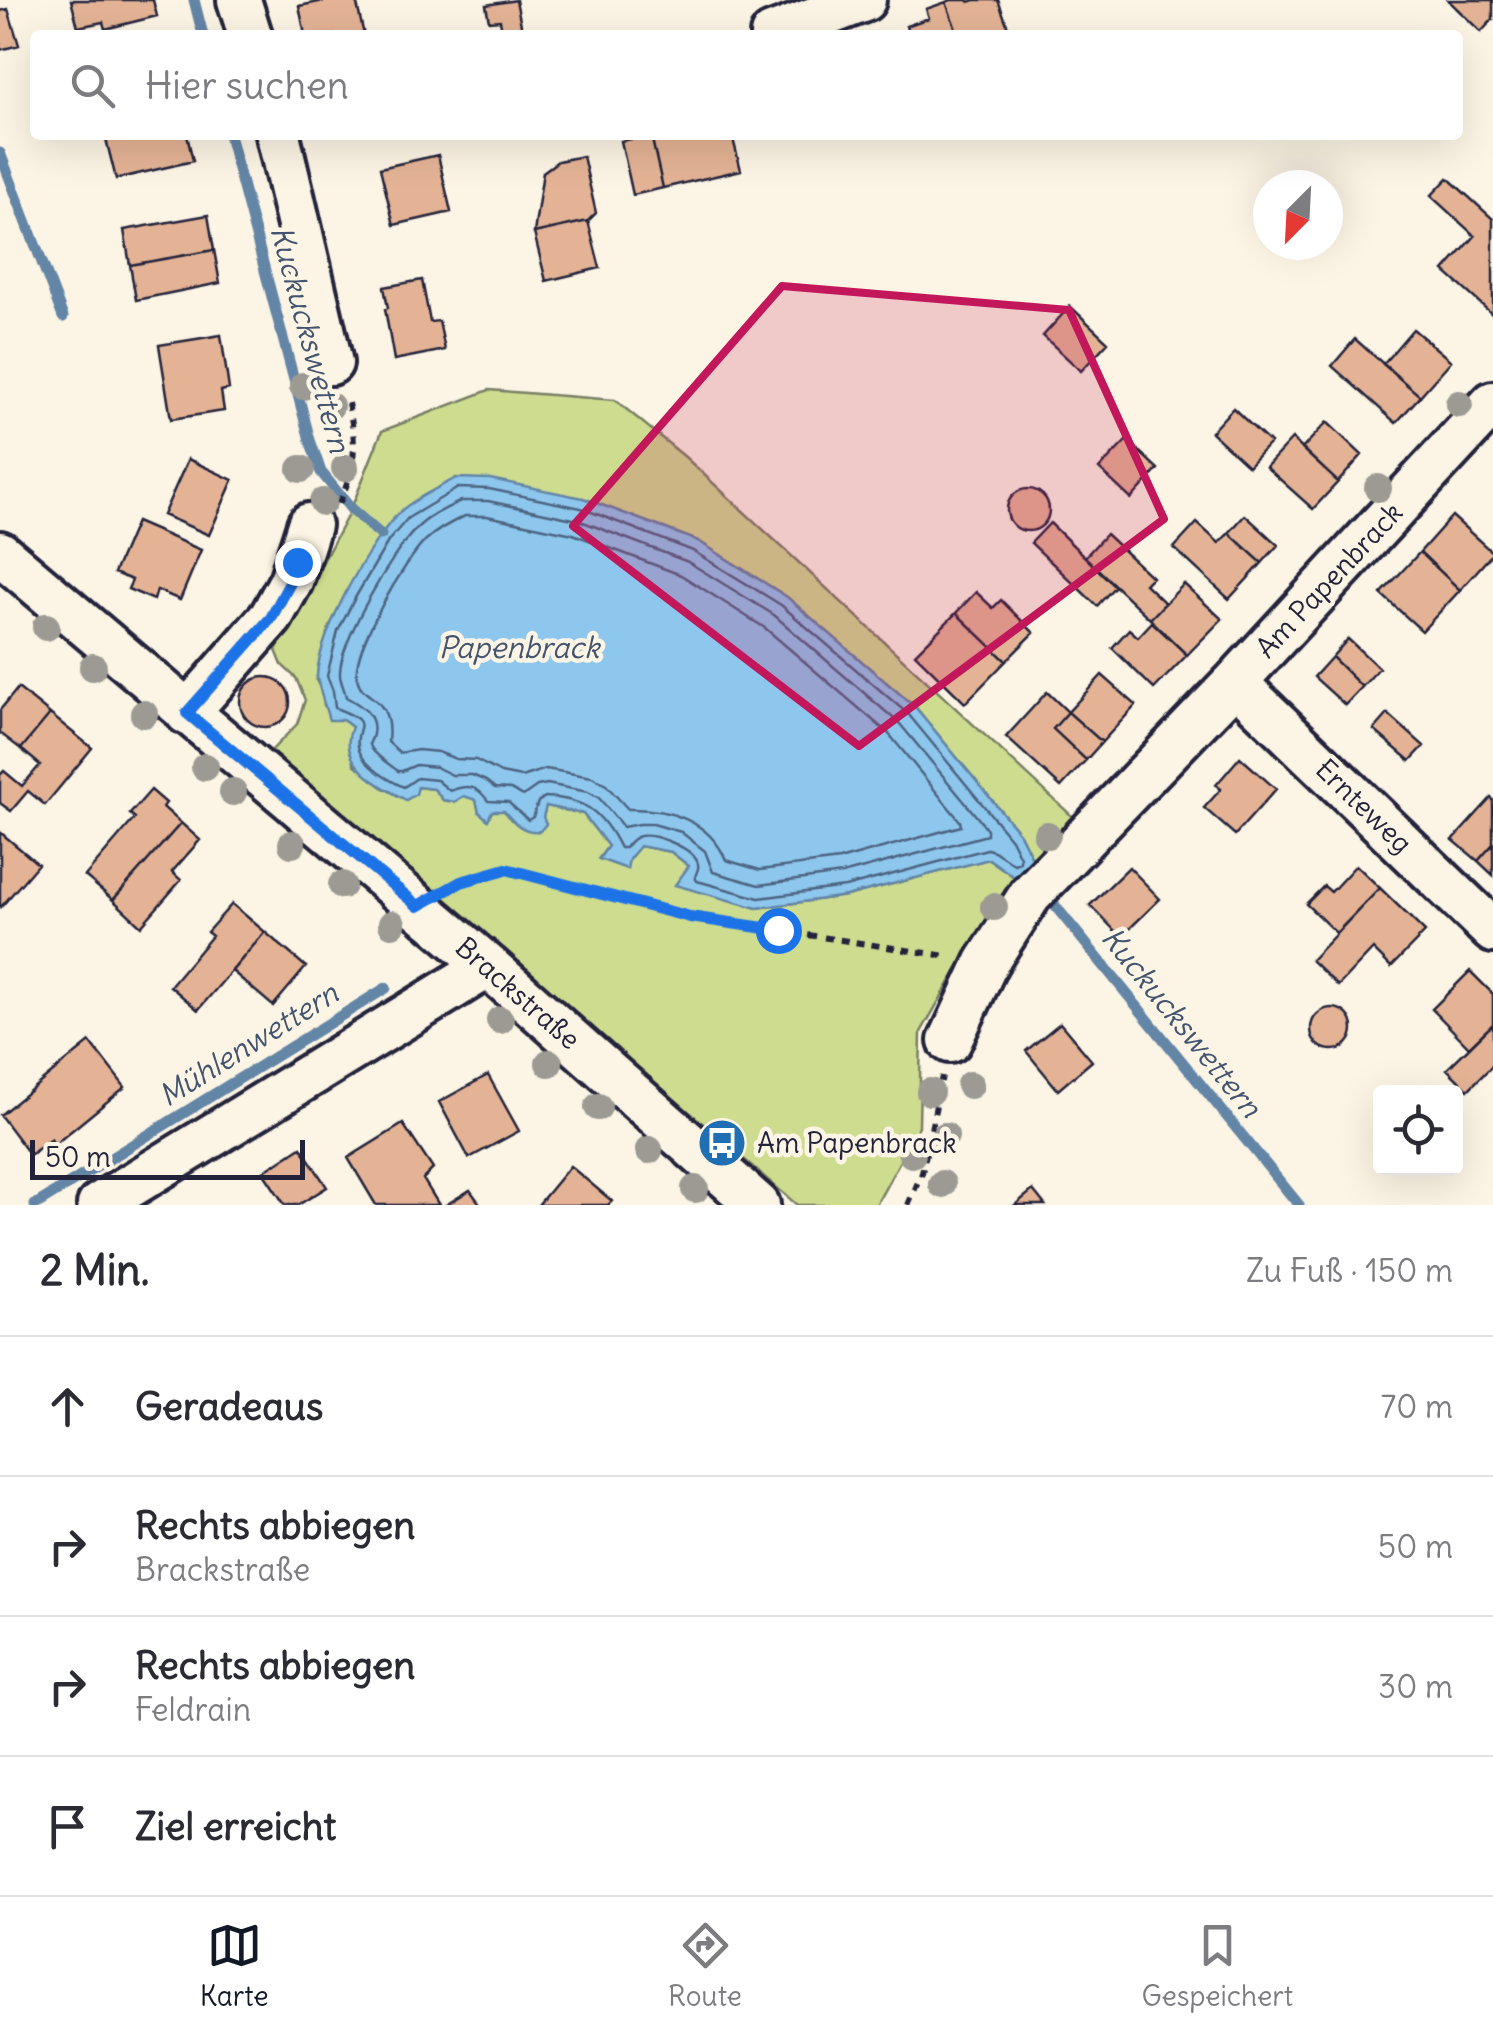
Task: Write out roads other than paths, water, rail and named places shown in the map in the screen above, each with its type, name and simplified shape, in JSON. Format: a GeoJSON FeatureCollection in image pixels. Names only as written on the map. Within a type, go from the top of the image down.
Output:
{"type":"FeatureCollection","features":[{"type":"Feature","properties":{"kind":"street"},"geometry":{"type":"LineString","coordinates":[[240,0],[249,30]]}},
{"type":"Feature","properties":{"kind":"street"},"geometry":{"type":"LineString","coordinates":[[785,30],[864,0]]}},
{"type":"Feature","properties":{"kind":"street"},"geometry":{"type":"LineString","coordinates":[[279,140],[331,363]]}},
{"type":"Feature","properties":{"kind":"street","name":"Am Papenbrack"},"geometry":{"type":"LineString","coordinates":[[950,1041],[987,962],[1038,887],[1235,682],[1493,403]]}},
{"type":"Feature","properties":{"kind":"street"},"geometry":{"type":"LineString","coordinates":[[187,713],[271,618],[291,581],[309,525]]}},
{"type":"Feature","properties":{"kind":"street","name":"Brackstraße"},"geometry":{"type":"LineString","coordinates":[[0,553],[488,966],[758,1205]]}},
{"type":"Feature","properties":{"kind":"street","name":"Ernteweg"},"geometry":{"type":"LineString","coordinates":[[1235,682],[1493,931]]}},
{"type":"Feature","properties":{"kind":"street"},"geometry":{"type":"LineString","coordinates":[[99,1205],[488,966]]}},
{"type":"Feature","properties":{"kind":"water","name":"Papenbrack"},"geometry":{"type":"Polygon","coordinates":[[[456,478],[490,479],[583,498],[698,541],[787,597],[916,708],[1020,834],[1034,862],[1017,879],[989,859],[846,896],[757,908],[675,885],[689,866],[671,852],[640,846],[629,859],[627,869],[599,859],[608,846],[583,814],[546,806],[546,824],[540,831],[534,831],[519,826],[504,811],[492,811],[488,820],[479,812],[476,800],[464,796],[454,802],[443,800],[434,789],[418,787],[416,794],[406,800],[384,788],[355,762],[350,752],[352,727],[343,720],[329,720],[317,679],[320,658],[348,588],[389,523],[414,501],[456,478]]]}},
{"type":"Feature","properties":{"kind":"waterway","name":"Kuckuckswettern"},"geometry":{"type":"LineString","coordinates":[[194,0],[202,30]]}},
{"type":"Feature","properties":{"kind":"waterway","name":"Kuckuckswettern"},"geometry":{"type":"LineString","coordinates":[[230,140],[321,472],[351,509],[381,535]]}},
{"type":"Feature","properties":{"kind":"waterway"},"geometry":{"type":"LineString","coordinates":[[0,153],[63,317]]}},
{"type":"Feature","properties":{"kind":"waterway","name":"Kuckuckswettern"},"geometry":{"type":"LineString","coordinates":[[1043,891],[1299,1205]]}},
{"type":"Feature","properties":{"kind":"waterway","name":"Mühlenwettern"},"geometry":{"type":"LineString","coordinates":[[35,1205],[386,988]]}},
{"type":"Feature","properties":{"kind":"place","name":"Am Papenbrack"},"geometry":{"type":"Point","coordinates":[722,1143]}}]}
